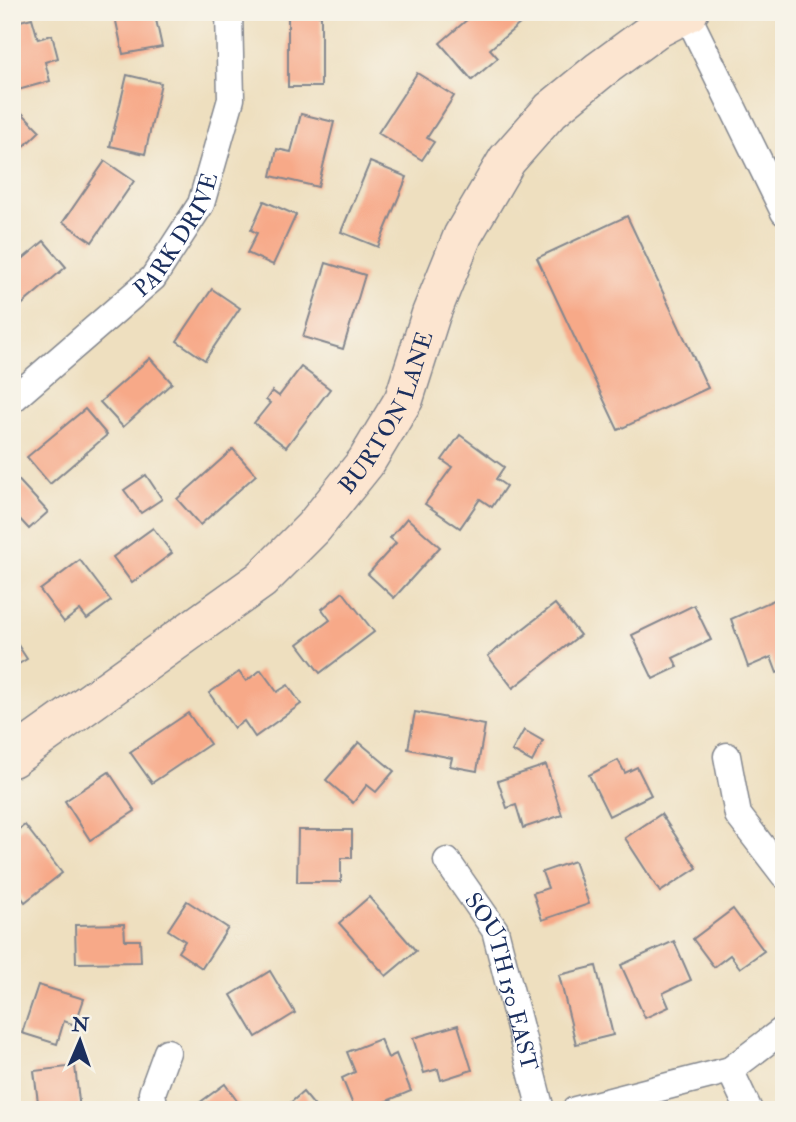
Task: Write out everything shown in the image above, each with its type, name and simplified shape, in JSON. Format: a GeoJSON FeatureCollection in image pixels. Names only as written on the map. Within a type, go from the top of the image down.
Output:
{"type":"FeatureCollection","features":[{"type":"Feature","properties":{"kind":"street","name":"PARK DRIVE"},"geometry":{"type":"LineString","coordinates":[[12,400],[153,278],[201,204],[231,99],[229,12]]}},
{"type":"Feature","properties":{"kind":"street"},"geometry":{"type":"LineString","coordinates":[[687,13],[784,212]]}},
{"type":"Feature","properties":{"kind":"street","name":"BURTON LANE"},"geometry":{"type":"LineString","coordinates":[[12,758],[261,580],[313,528],[366,462],[404,399],[431,314],[463,235],[507,160],[551,110],[600,69],[656,30],[687,13]]}},
{"type":"Feature","properties":{"kind":"street"},"geometry":{"type":"LineString","coordinates":[[727,757],[738,815],[784,875]]}},
{"type":"Feature","properties":{"kind":"street","name":"SOUTH 150 EAST"},"geometry":{"type":"LineString","coordinates":[[447,861],[495,930],[541,1110]]}},
{"type":"Feature","properties":{"kind":"street"},"geometry":{"type":"LineString","coordinates":[[575,1110],[730,1070],[784,1029]]}},
{"type":"Feature","properties":{"kind":"street"},"geometry":{"type":"LineString","coordinates":[[155,1110],[152,1093],[167,1052]]}},
{"type":"Feature","properties":{"kind":"street"},"geometry":{"type":"LineString","coordinates":[[730,1070],[748,1110]]}},
{"type":"Feature","properties":{"kind":"building"},"geometry":{"type":"Polygon","coordinates":[[[114,12],[145,12],[146,17],[155,15],[162,47],[123,54],[114,12]]]}},
{"type":"Feature","properties":{"kind":"building"},"geometry":{"type":"Polygon","coordinates":[[[476,12],[511,12],[521,23],[490,49],[498,58],[472,80],[440,43],[476,12]]]}},
{"type":"Feature","properties":{"kind":"building"},"geometry":{"type":"Polygon","coordinates":[[[288,15],[321,15],[321,87],[288,87],[288,15]]]}},
{"type":"Feature","properties":{"kind":"building"},"geometry":{"type":"Polygon","coordinates":[[[32,18],[38,39],[52,35],[58,58],[45,62],[50,81],[18,90],[12,69],[12,23],[32,18]]]}},
{"type":"Feature","properties":{"kind":"building"},"geometry":{"type":"Polygon","coordinates":[[[417,73],[454,96],[427,138],[434,142],[422,160],[378,133],[417,73]]]}},
{"type":"Feature","properties":{"kind":"building"},"geometry":{"type":"Polygon","coordinates":[[[127,75],[161,83],[145,154],[110,146],[127,75]]]}},
{"type":"Feature","properties":{"kind":"building"},"geometry":{"type":"Polygon","coordinates":[[[17,108],[40,131],[12,158],[12,112],[17,108]]]}},
{"type":"Feature","properties":{"kind":"building"},"geometry":{"type":"Polygon","coordinates":[[[301,114],[334,122],[318,187],[271,176],[277,149],[291,152],[301,114]]]}},
{"type":"Feature","properties":{"kind":"building"},"geometry":{"type":"Polygon","coordinates":[[[105,161],[134,181],[92,242],[63,222],[105,161]]]}},
{"type":"Feature","properties":{"kind":"building"},"geometry":{"type":"Polygon","coordinates":[[[370,162],[407,177],[378,247],[341,232],[370,162]]]}},
{"type":"Feature","properties":{"kind":"building"},"geometry":{"type":"Polygon","coordinates":[[[264,201],[296,215],[273,265],[247,253],[257,233],[251,230],[264,201]]]}},
{"type":"Feature","properties":{"kind":"building"},"geometry":{"type":"Polygon","coordinates":[[[627,216],[708,388],[618,430],[537,258],[627,216]]]}},
{"type":"Feature","properties":{"kind":"building"},"geometry":{"type":"Polygon","coordinates":[[[44,241],[66,267],[12,313],[12,268],[44,241]]]}},
{"type":"Feature","properties":{"kind":"building"},"geometry":{"type":"Polygon","coordinates":[[[326,263],[365,275],[343,349],[303,337],[326,263]]]}},
{"type":"Feature","properties":{"kind":"building"},"geometry":{"type":"Polygon","coordinates":[[[212,289],[240,308],[205,360],[177,341],[212,289]]]}},
{"type":"Feature","properties":{"kind":"building"},"geometry":{"type":"Polygon","coordinates":[[[150,358],[172,383],[123,427],[100,402],[150,358]]]}},
{"type":"Feature","properties":{"kind":"building"},"geometry":{"type":"Polygon","coordinates":[[[301,367],[330,389],[286,447],[254,423],[270,403],[266,400],[272,391],[279,396],[301,367]]]}},
{"type":"Feature","properties":{"kind":"building"},"geometry":{"type":"Polygon","coordinates":[[[85,409],[107,435],[50,484],[27,457],[85,409]]]}},
{"type":"Feature","properties":{"kind":"building"},"geometry":{"type":"Polygon","coordinates":[[[460,435],[504,467],[496,479],[506,486],[492,507],[480,499],[460,528],[425,504],[452,467],[442,460],[460,435]]]}},
{"type":"Feature","properties":{"kind":"building"},"geometry":{"type":"Polygon","coordinates":[[[233,449],[256,475],[200,525],[177,499],[233,449]]]}},
{"type":"Feature","properties":{"kind":"building"},"geometry":{"type":"Polygon","coordinates":[[[12,473],[48,512],[29,529],[16,515],[12,519],[12,473]]]}},
{"type":"Feature","properties":{"kind":"building"},"geometry":{"type":"Polygon","coordinates":[[[146,475],[162,499],[141,513],[124,490],[146,475]]]}},
{"type":"Feature","properties":{"kind":"building"},"geometry":{"type":"Polygon","coordinates":[[[407,518],[440,547],[394,598],[368,574],[396,543],[390,538],[407,518]]]}},
{"type":"Feature","properties":{"kind":"building"},"geometry":{"type":"Polygon","coordinates":[[[153,528],[172,553],[132,583],[113,557],[153,528]]]}},
{"type":"Feature","properties":{"kind":"building"},"geometry":{"type":"Polygon","coordinates":[[[80,560],[111,601],[87,619],[80,610],[64,622],[40,590],[80,560]]]}},
{"type":"Feature","properties":{"kind":"building"},"geometry":{"type":"Polygon","coordinates":[[[343,592],[374,632],[320,673],[298,644],[330,620],[322,609],[343,592]]]}},
{"type":"Feature","properties":{"kind":"building"},"geometry":{"type":"Polygon","coordinates":[[[776,599],[784,616],[784,670],[777,673],[771,657],[748,667],[731,619],[776,599]]]}},
{"type":"Feature","properties":{"kind":"building"},"geometry":{"type":"Polygon","coordinates":[[[555,604],[580,635],[513,688],[488,656],[555,604]]]}},
{"type":"Feature","properties":{"kind":"building"},"geometry":{"type":"Polygon","coordinates":[[[694,605],[711,640],[673,658],[678,667],[653,679],[632,635],[694,605]]]}},
{"type":"Feature","properties":{"kind":"building"},"geometry":{"type":"Polygon","coordinates":[[[12,636],[27,659],[12,668],[12,636]]]}},
{"type":"Feature","properties":{"kind":"building"},"geometry":{"type":"Polygon","coordinates":[[[261,670],[277,692],[288,685],[301,704],[255,737],[244,721],[234,728],[209,693],[239,672],[246,681],[261,670]]]}},
{"type":"Feature","properties":{"kind":"building"},"geometry":{"type":"Polygon","coordinates":[[[415,712],[485,725],[477,771],[450,766],[452,758],[408,749],[415,712]]]}},
{"type":"Feature","properties":{"kind":"building"},"geometry":{"type":"Polygon","coordinates":[[[188,713],[210,744],[152,783],[130,752],[188,713]]]}},
{"type":"Feature","properties":{"kind":"building"},"geometry":{"type":"Polygon","coordinates":[[[524,730],[543,741],[532,762],[512,751],[524,730]]]}},
{"type":"Feature","properties":{"kind":"building"},"geometry":{"type":"Polygon","coordinates":[[[359,742],[394,771],[376,792],[367,785],[353,803],[326,780],[359,742]]]}},
{"type":"Feature","properties":{"kind":"building"},"geometry":{"type":"Polygon","coordinates":[[[618,760],[625,773],[637,767],[651,795],[609,816],[589,775],[618,760]]]}},
{"type":"Feature","properties":{"kind":"building"},"geometry":{"type":"Polygon","coordinates":[[[546,765],[562,815],[523,828],[516,805],[507,808],[498,781],[546,765]]]}},
{"type":"Feature","properties":{"kind":"building"},"geometry":{"type":"Polygon","coordinates":[[[109,772],[135,811],[90,840],[65,801],[109,772]]]}},
{"type":"Feature","properties":{"kind":"building"},"geometry":{"type":"Polygon","coordinates":[[[661,814],[697,868],[660,892],[625,838],[661,814]]]}},
{"type":"Feature","properties":{"kind":"building"},"geometry":{"type":"Polygon","coordinates":[[[25,825],[62,873],[25,902],[19,894],[12,900],[12,846],[15,844],[12,834],[25,825]]]}},
{"type":"Feature","properties":{"kind":"building"},"geometry":{"type":"Polygon","coordinates":[[[298,830],[352,830],[352,858],[341,858],[341,882],[297,882],[298,830]]]}},
{"type":"Feature","properties":{"kind":"building"},"geometry":{"type":"Polygon","coordinates":[[[574,861],[589,904],[542,920],[533,893],[548,888],[542,872],[574,861]]]}},
{"type":"Feature","properties":{"kind":"building"},"geometry":{"type":"Polygon","coordinates":[[[369,897],[416,951],[386,976],[339,923],[369,897]]]}},
{"type":"Feature","properties":{"kind":"building"},"geometry":{"type":"Polygon","coordinates":[[[187,901],[228,928],[202,968],[178,952],[185,941],[168,930],[187,901]]]}},
{"type":"Feature","properties":{"kind":"building"},"geometry":{"type":"Polygon","coordinates":[[[733,909],[764,951],[740,968],[730,955],[714,967],[693,939],[733,909]]]}},
{"type":"Feature","properties":{"kind":"building"},"geometry":{"type":"Polygon","coordinates":[[[124,924],[125,940],[140,940],[141,962],[76,963],[75,925],[124,924]]]}},
{"type":"Feature","properties":{"kind":"building"},"geometry":{"type":"Polygon","coordinates":[[[674,941],[691,980],[663,993],[669,1007],[645,1018],[621,965],[674,941]]]}},
{"type":"Feature","properties":{"kind":"building"},"geometry":{"type":"Polygon","coordinates":[[[596,966],[613,1035],[576,1044],[559,975],[596,966]]]}},
{"type":"Feature","properties":{"kind":"building"},"geometry":{"type":"Polygon","coordinates":[[[270,971],[295,1013],[256,1037],[231,995],[270,971]]]}},
{"type":"Feature","properties":{"kind":"building"},"geometry":{"type":"Polygon","coordinates":[[[38,985],[84,999],[75,1025],[64,1021],[57,1044],[22,1033],[38,985]]]}},
{"type":"Feature","properties":{"kind":"building"},"geometry":{"type":"Polygon","coordinates":[[[458,1025],[472,1070],[441,1080],[438,1069],[424,1073],[413,1038],[458,1025]]]}},
{"type":"Feature","properties":{"kind":"building"},"geometry":{"type":"Polygon","coordinates":[[[380,1039],[388,1058],[396,1054],[411,1091],[365,1110],[355,1110],[342,1078],[355,1072],[347,1052],[380,1039]]]}},
{"type":"Feature","properties":{"kind":"building"},"geometry":{"type":"Polygon","coordinates":[[[75,1066],[80,1110],[39,1110],[34,1071],[75,1066]]]}},
{"type":"Feature","properties":{"kind":"building"},"geometry":{"type":"Polygon","coordinates":[[[225,1084],[242,1108],[197,1110],[195,1106],[225,1084]]]}},
{"type":"Feature","properties":{"kind":"building"},"geometry":{"type":"Polygon","coordinates":[[[303,1092],[318,1110],[282,1110],[303,1092]]]}}]}
